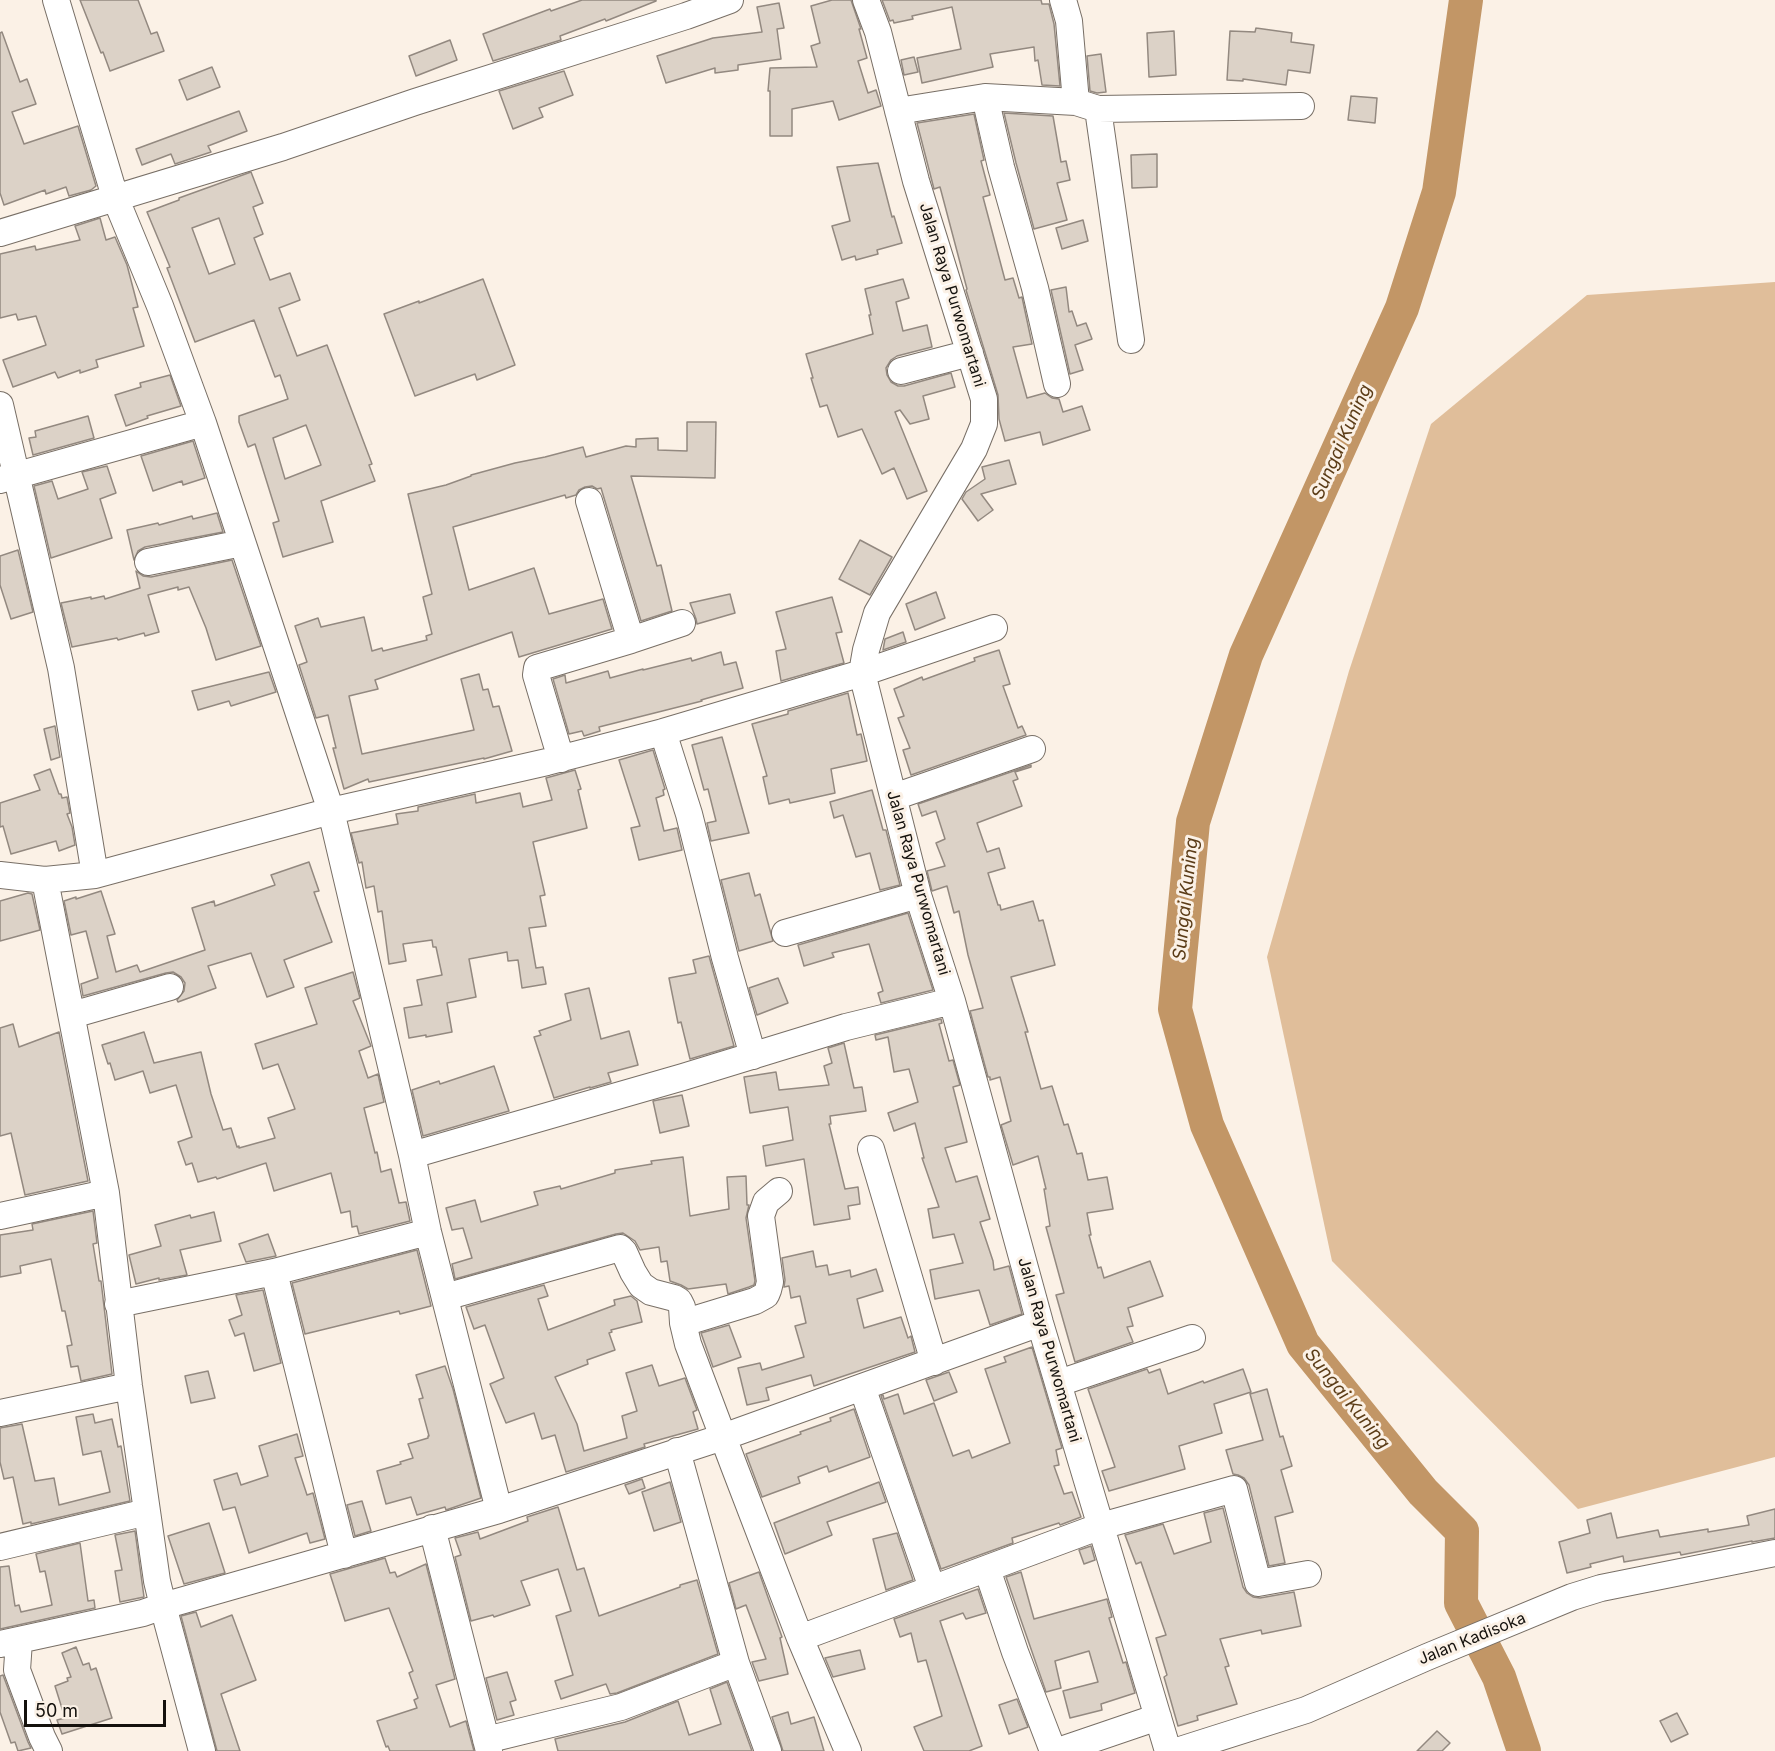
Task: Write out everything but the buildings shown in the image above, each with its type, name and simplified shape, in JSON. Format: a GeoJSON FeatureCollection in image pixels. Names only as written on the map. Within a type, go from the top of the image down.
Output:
{"type":"FeatureCollection","features":[{"type":"Feature","properties":{"kind":"street"},"geometry":{"type":"LineString","coordinates":[[56,0],[115,197],[160,306],[203,423],[331,812],[428,1232],[499,1510]]}},
{"type":"Feature","properties":{"kind":"street"},"geometry":{"type":"LineString","coordinates":[[0,233],[283,147],[730,0]]}},
{"type":"Feature","properties":{"kind":"street","name":"Jalan Raya Purwomartani"},"geometry":{"type":"LineString","coordinates":[[866,0],[878,32],[916,181],[984,399],[984,424],[974,449],[877,613],[862,673],[918,895],[952,1001],[1040,1323],[1168,1751]]}},
{"type":"Feature","properties":{"kind":"street"},"geometry":{"type":"LineString","coordinates":[[1063,0],[1087,106],[1131,340]]}},
{"type":"Feature","properties":{"kind":"street"},"geometry":{"type":"LineString","coordinates":[[985,97],[1001,168],[1035,288],[1057,384]]}},
{"type":"Feature","properties":{"kind":"street"},"geometry":{"type":"LineString","coordinates":[[898,111],[985,97],[1087,106],[1301,106]]}},
{"type":"Feature","properties":{"kind":"street"},"geometry":{"type":"LineString","coordinates":[[901,371],[970,353]]}},
{"type":"Feature","properties":{"kind":"street"},"geometry":{"type":"LineString","coordinates":[[0,405],[8,478],[61,668],[95,875]]}},
{"type":"Feature","properties":{"kind":"street"},"geometry":{"type":"LineString","coordinates":[[8,478],[203,423]]}},
{"type":"Feature","properties":{"kind":"street"},"geometry":{"type":"LineString","coordinates":[[589,501],[631,640]]}},
{"type":"Feature","properties":{"kind":"street"},"geometry":{"type":"LineString","coordinates":[[148,562],[242,543]]}},
{"type":"Feature","properties":{"kind":"street"},"geometry":{"type":"LineString","coordinates":[[561,759],[535,670],[682,623]]}},
{"type":"Feature","properties":{"kind":"street"},"geometry":{"type":"LineString","coordinates":[[0,875],[45,880],[95,875],[331,812],[561,759],[663,732],[862,673],[994,628]]}},
{"type":"Feature","properties":{"kind":"street"},"geometry":{"type":"LineString","coordinates":[[663,732],[689,814],[753,1056]]}},
{"type":"Feature","properties":{"kind":"street"},"geometry":{"type":"LineString","coordinates":[[894,798],[1032,749]]}},
{"type":"Feature","properties":{"kind":"street"},"geometry":{"type":"LineString","coordinates":[[45,880],[106,1193],[118,1304],[158,1581],[202,1751]]}},
{"type":"Feature","properties":{"kind":"street"},"geometry":{"type":"LineString","coordinates":[[785,933],[918,895]]}},
{"type":"Feature","properties":{"kind":"street"},"geometry":{"type":"LineString","coordinates":[[72,1015],[170,987]]}},
{"type":"Feature","properties":{"kind":"street"},"geometry":{"type":"LineString","coordinates":[[412,1155],[846,1027],[952,1001]]}},
{"type":"Feature","properties":{"kind":"street"},"geometry":{"type":"LineString","coordinates":[[871,1149],[934,1362]]}},
{"type":"Feature","properties":{"kind":"street"},"geometry":{"type":"LineString","coordinates":[[683,1323],[755,1301],[766,1295],[769,1274],[761,1216],[766,1202],[779,1191]]}},
{"type":"Feature","properties":{"kind":"street"},"geometry":{"type":"LineString","coordinates":[[0,1216],[106,1193]]}},
{"type":"Feature","properties":{"kind":"street"},"geometry":{"type":"LineString","coordinates":[[118,1304],[274,1272],[428,1232]]}},
{"type":"Feature","properties":{"kind":"street"},"geometry":{"type":"LineString","coordinates":[[445,1297],[620,1248],[641,1285],[651,1292],[679,1301],[688,1344],[800,1638],[848,1751]]}},
{"type":"Feature","properties":{"kind":"street"},"geometry":{"type":"LineString","coordinates":[[274,1272],[344,1555]]}},
{"type":"Feature","properties":{"kind":"street"},"geometry":{"type":"LineString","coordinates":[[49,1751],[17,1670],[9,1643],[142,1614],[163,1606],[499,1510],[723,1437],[1040,1323]]}},
{"type":"Feature","properties":{"kind":"street"},"geometry":{"type":"LineString","coordinates":[[1059,1383],[1192,1338]]}},
{"type":"Feature","properties":{"kind":"street"},"geometry":{"type":"LineString","coordinates":[[0,1413],[129,1386]]}},
{"type":"Feature","properties":{"kind":"street"},"geometry":{"type":"LineString","coordinates":[[862,1387],[933,1588]]}},
{"type":"Feature","properties":{"kind":"street"},"geometry":{"type":"LineString","coordinates":[[677,1451],[735,1663],[768,1751]]}},
{"type":"Feature","properties":{"kind":"street"},"geometry":{"type":"LineString","coordinates":[[800,1638],[1101,1526],[1234,1489],[1258,1584],[1308,1574]]}},
{"type":"Feature","properties":{"kind":"street"},"geometry":{"type":"LineString","coordinates":[[0,1547],[147,1512]]}},
{"type":"Feature","properties":{"kind":"street"},"geometry":{"type":"LineString","coordinates":[[432,1528],[488,1746],[621,1707],[735,1663]]}},
{"type":"Feature","properties":{"kind":"street","name":"Jalan Kadisoka"},"geometry":{"type":"LineString","coordinates":[[1177,1751],[1306,1710],[1572,1597],[1601,1588],[1775,1553]]}},
{"type":"Feature","properties":{"kind":"street"},"geometry":{"type":"LineString","coordinates":[[987,1569],[1015,1652],[1065,1750],[1158,1717]]}},
{"type":"Feature","properties":{"kind":"shaded area"},"geometry":{"type":"Polygon","coordinates":[[[1775,282],[1775,1457],[1578,1509],[1332,1261],[1267,957],[1349,671],[1431,424],[1587,295],[1775,282]]]}},
{"type":"Feature","properties":{"kind":"waterway","name":"Sungai Kuning"},"geometry":{"type":"LineString","coordinates":[[1466,0],[1439,192],[1402,308],[1246,655],[1193,822],[1175,1009],[1207,1125],[1303,1344],[1423,1492],[1462,1531],[1461,1603],[1499,1677],[1524,1751]]}}]}
